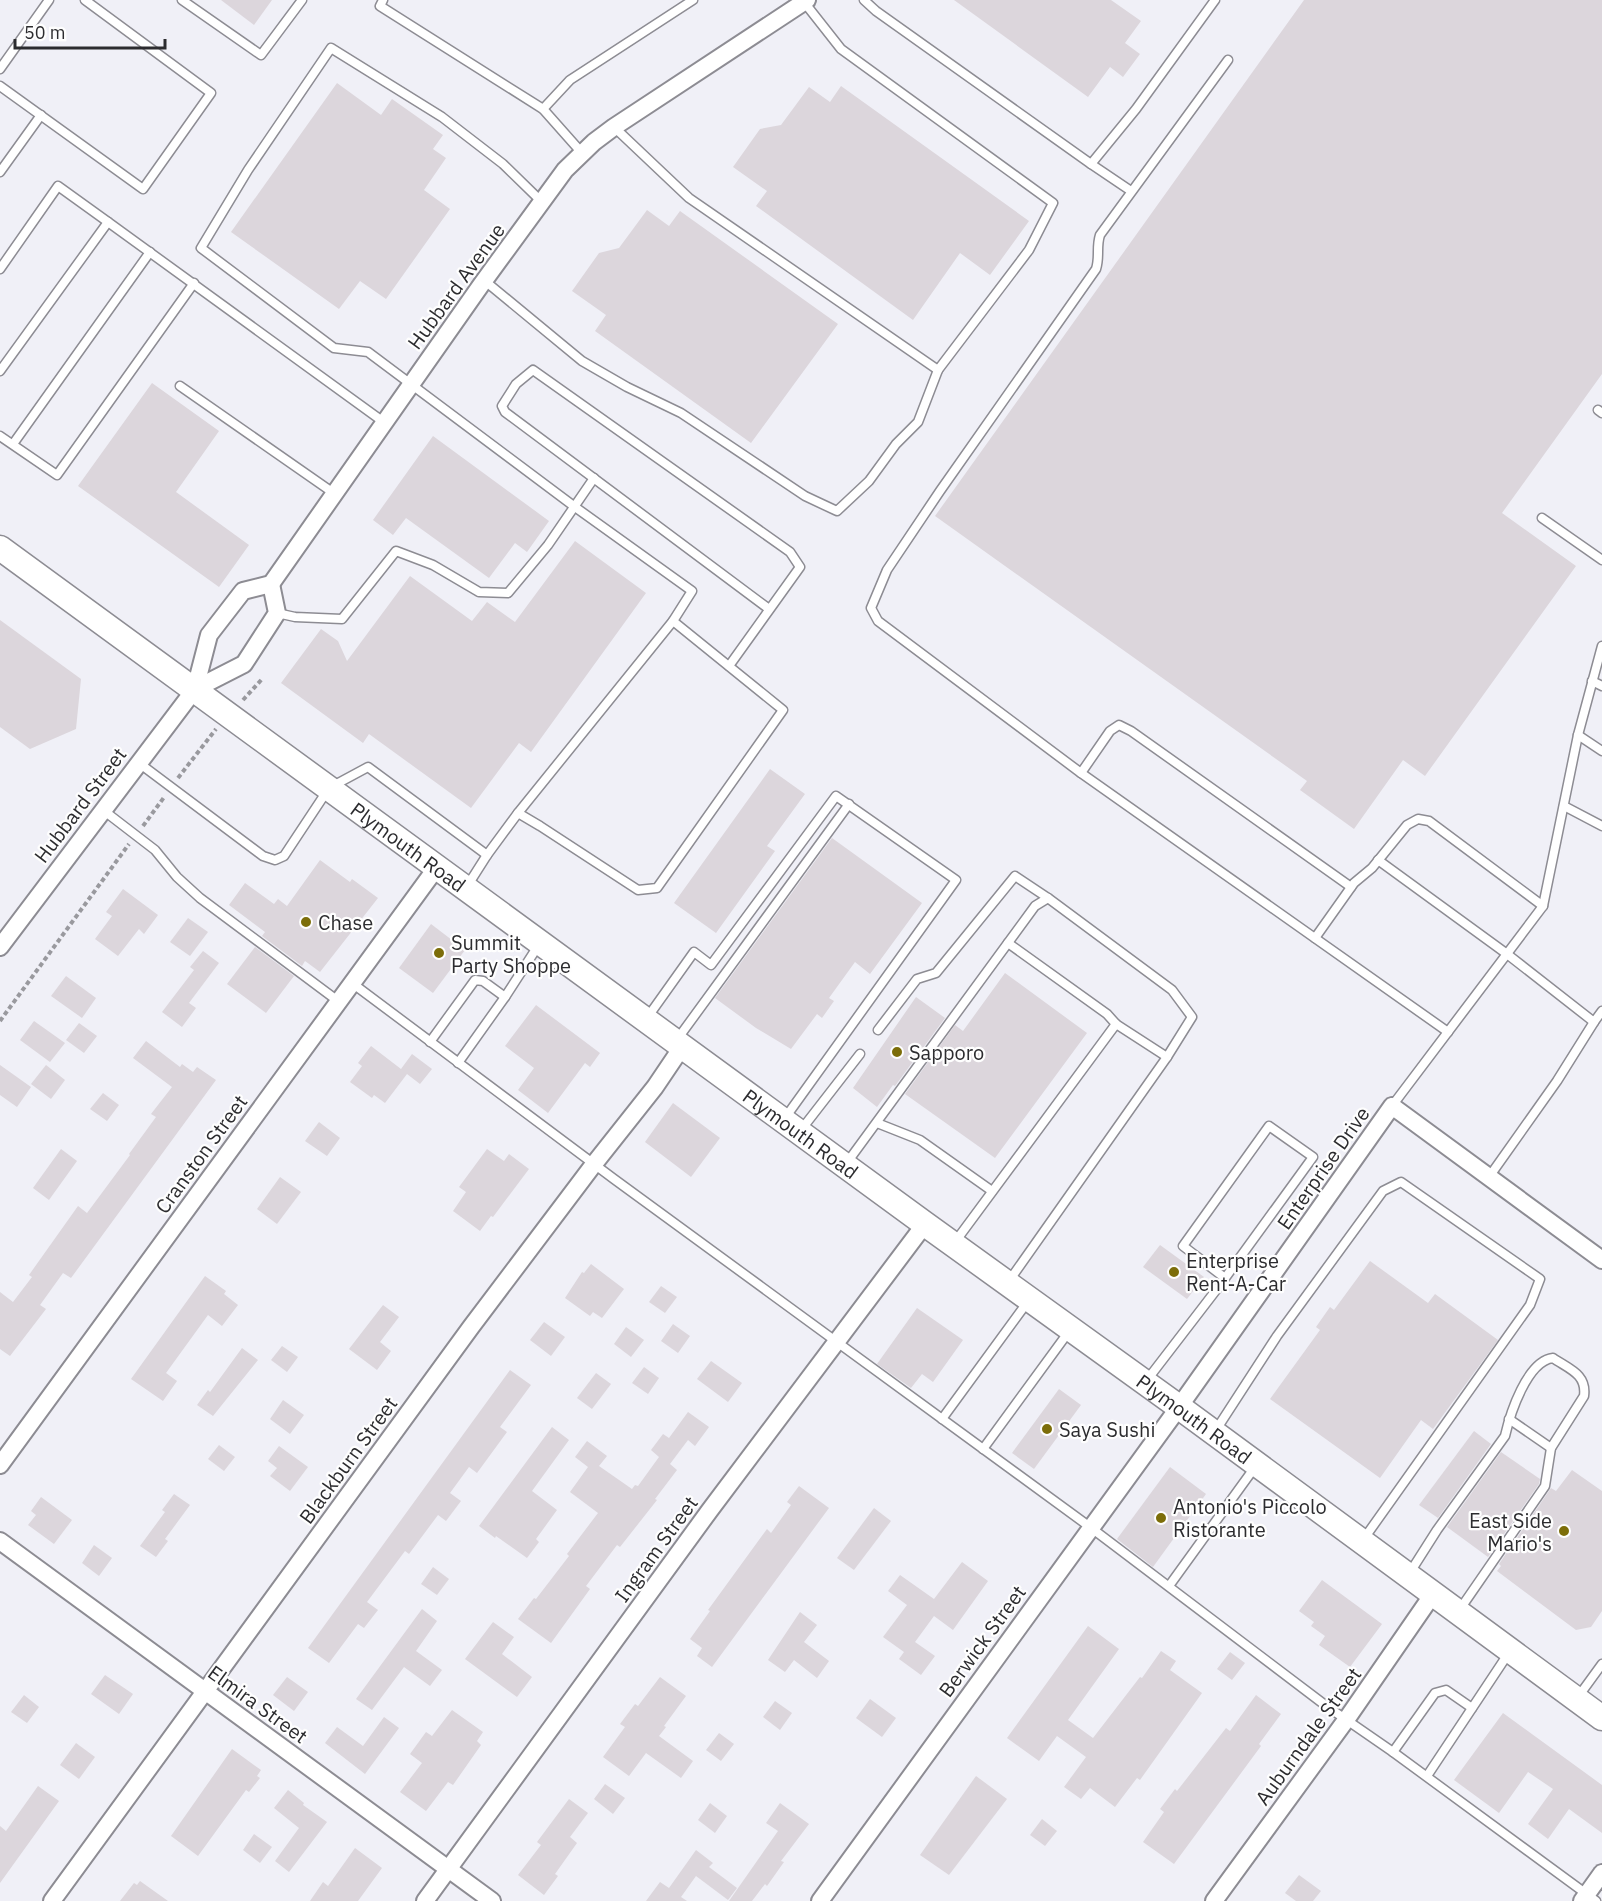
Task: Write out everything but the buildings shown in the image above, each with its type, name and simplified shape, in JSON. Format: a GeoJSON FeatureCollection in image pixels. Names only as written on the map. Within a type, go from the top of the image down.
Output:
{"type":"FeatureCollection","features":[{"type":"Feature","properties":{"kind":"main road","name":"Plymouth Road"},"geometry":{"type":"LineString","coordinates":[[0,548],[791,1127],[1215,1433],[1602,1718]]}},
{"type":"Feature","properties":{"kind":"street","name":"Hubbard Avenue"},"geometry":{"type":"LineString","coordinates":[[271,584],[565,170],[614,127],[805,1]]}},
{"type":"Feature","properties":{"kind":"street"},"geometry":{"type":"LineString","coordinates":[[271,584],[277,613],[244,664],[195,689],[209,635],[243,591],[271,584]]}},
{"type":"Feature","properties":{"kind":"street","name":"Hubbard Street"},"geometry":{"type":"LineString","coordinates":[[2,939],[195,689]]}},
{"type":"Feature","properties":{"kind":"street","name":"Cranston Street"},"geometry":{"type":"LineString","coordinates":[[0,1465],[437,867]]}},
{"type":"Feature","properties":{"kind":"street","name":"Blackburn Street"},"geometry":{"type":"LineString","coordinates":[[52,1901],[464,1337],[655,1087],[679,1044]]}},
{"type":"Feature","properties":{"kind":"street","name":"Enterprise Drive"},"geometry":{"type":"LineString","coordinates":[[1179,1407],[1392,1106],[1602,1260]]}},
{"type":"Feature","properties":{"kind":"street","name":"Ingram Street"},"geometry":{"type":"LineString","coordinates":[[425,1901],[710,1510],[925,1224]]}},
{"type":"Feature","properties":{"kind":"street","name":"Berwick Street"},"geometry":{"type":"LineString","coordinates":[[820,1901],[1179,1407]]}},
{"type":"Feature","properties":{"kind":"street","name":"Elmira Street"},"geometry":{"type":"LineString","coordinates":[[0,1541],[492,1901]]}},
{"type":"Feature","properties":{"kind":"street","name":"Auburndale Street"},"geometry":{"type":"LineString","coordinates":[[1214,1901],[1346,1720],[1433,1594]]}},
{"type":"Feature","properties":{"kind":"street"},"geometry":{"type":"LineString","coordinates":[[1588,1899],[1602,1873]]}},
{"type":"Feature","properties":{"kind":"lane"},"geometry":{"type":"LineString","coordinates":[[0,69],[49,0]]}},
{"type":"Feature","properties":{"kind":"lane"},"geometry":{"type":"LineString","coordinates":[[0,86],[143,189],[211,93],[85,0]]}},
{"type":"Feature","properties":{"kind":"lane"},"geometry":{"type":"LineString","coordinates":[[182,0],[261,55],[302,0]]}},
{"type":"Feature","properties":{"kind":"lane"},"geometry":{"type":"LineString","coordinates":[[383,0],[380,6],[543,109],[582,153]]}},
{"type":"Feature","properties":{"kind":"lane"},"geometry":{"type":"LineString","coordinates":[[543,109],[570,80],[693,0]]}},
{"type":"Feature","properties":{"kind":"lane"},"geometry":{"type":"LineString","coordinates":[[864,0],[885,18],[1131,191]]}},
{"type":"Feature","properties":{"kind":"lane"},"geometry":{"type":"LineString","coordinates":[[1091,164],[1136,109],[1215,0]]}},
{"type":"Feature","properties":{"kind":"lane"},"geometry":{"type":"LineString","coordinates":[[485,281],[582,361],[627,387],[681,412],[805,496],[837,511],[869,481],[897,444],[918,422],[938,370],[1029,250],[1053,203],[841,49],[805,1]]}},
{"type":"Feature","properties":{"kind":"lane"},"geometry":{"type":"LineString","coordinates":[[466,888],[518,813],[673,621],[692,591],[575,507],[368,352],[334,348],[201,248],[248,170],[331,48],[442,117],[503,164],[542,202]]}},
{"type":"Feature","properties":{"kind":"lane"},"geometry":{"type":"LineString","coordinates":[[1228,60],[1100,235],[1096,247],[1099,260],[1096,269],[926,510],[887,570],[871,608],[878,621],[1081,773],[1448,1032]]}},
{"type":"Feature","properties":{"kind":"lane"},"geometry":{"type":"LineString","coordinates":[[0,172],[41,116]]}},
{"type":"Feature","properties":{"kind":"lane"},"geometry":{"type":"LineString","coordinates":[[614,127],[689,198],[938,370]]}},
{"type":"Feature","properties":{"kind":"lane"},"geometry":{"type":"LineString","coordinates":[[0,269],[58,186],[385,423]]}},
{"type":"Feature","properties":{"kind":"lane"},"geometry":{"type":"LineString","coordinates":[[0,371],[108,222]]}},
{"type":"Feature","properties":{"kind":"lane"},"geometry":{"type":"LineString","coordinates":[[13,444],[150,252]]}},
{"type":"Feature","properties":{"kind":"lane"},"geometry":{"type":"LineString","coordinates":[[0,436],[57,475],[194,283]]}},
{"type":"Feature","properties":{"kind":"lane"},"geometry":{"type":"LineString","coordinates":[[729,666],[770,609],[800,567],[790,552],[533,370],[516,384],[502,406],[505,412],[770,609]]}},
{"type":"Feature","properties":{"kind":"lane"},"geometry":{"type":"LineString","coordinates":[[180,386],[335,494]]}},
{"type":"Feature","properties":{"kind":"lane"},"geometry":{"type":"LineString","coordinates":[[277,613],[296,617],[342,619],[396,551],[433,565],[479,592],[508,593],[548,545],[594,478]]}},
{"type":"Feature","properties":{"kind":"lane"},"geometry":{"type":"LineString","coordinates":[[1542,518],[1602,560]]}},
{"type":"Feature","properties":{"kind":"lane"},"geometry":{"type":"LineString","coordinates":[[518,813],[638,890],[657,888],[783,710],[673,621]]}},
{"type":"Feature","properties":{"kind":"lane"},"geometry":{"type":"LineString","coordinates":[[1392,1106],[1543,906],[1578,735],[1602,646]]}},
{"type":"Feature","properties":{"kind":"lane"},"geometry":{"type":"LineString","coordinates":[[1592,681],[1602,686]]}},
{"type":"Feature","properties":{"kind":"lane"},"geometry":{"type":"LineString","coordinates":[[1081,773],[1110,731],[1119,725],[1131,730],[1351,887]]}},
{"type":"Feature","properties":{"kind":"lane"},"geometry":{"type":"LineString","coordinates":[[1578,735],[1602,751]]}},
{"type":"Feature","properties":{"kind":"lane"},"geometry":{"type":"LineString","coordinates":[[139,763],[263,856],[275,860],[284,856],[329,788],[368,767],[487,855]]}},
{"type":"Feature","properties":{"kind":"lane"},"geometry":{"type":"LineString","coordinates":[[646,1020],[694,952],[711,965],[836,796],[956,880],[791,1127]]}},
{"type":"Feature","properties":{"kind":"lane"},"geometry":{"type":"LineString","coordinates":[[679,1044],[849,804]]}},
{"type":"Feature","properties":{"kind":"lane"},"geometry":{"type":"LineString","coordinates":[[1564,806],[1602,826]]}},
{"type":"Feature","properties":{"kind":"lane"},"geometry":{"type":"LineString","coordinates":[[103,810],[155,850],[177,877],[200,898],[338,1001]]}},
{"type":"Feature","properties":{"kind":"lane"},"geometry":{"type":"LineString","coordinates":[[1315,938],[1351,887],[1378,860],[1407,825],[1418,819],[1429,821],[1543,906]]}},
{"type":"Feature","properties":{"kind":"lane"},"geometry":{"type":"LineString","coordinates":[[1378,860],[1507,954],[1594,1022]]}},
{"type":"Feature","properties":{"kind":"lane"},"geometry":{"type":"LineString","coordinates":[[878,1030],[917,979],[936,973],[1015,876],[1172,990],[1192,1017],[1167,1057],[1007,1283]]}},
{"type":"Feature","properties":{"kind":"lane"},"geometry":{"type":"LineString","coordinates":[[845,1166],[1035,906],[1048,898]]}},
{"type":"Feature","properties":{"kind":"lane"},"geometry":{"type":"LineString","coordinates":[[458,1063],[540,943]]}},
{"type":"Feature","properties":{"kind":"lane"},"geometry":{"type":"LineString","coordinates":[[1008,943],[1107,1014],[1116,1024],[1167,1057]]}},
{"type":"Feature","properties":{"kind":"lane"},"geometry":{"type":"LineString","coordinates":[[430,1042],[475,981],[483,981],[505,997]]}},
{"type":"Feature","properties":{"kind":"lane"},"geometry":{"type":"LineString","coordinates":[[351,983],[1090,1527],[1346,1720],[1427,1776],[1588,1899]]}},
{"type":"Feature","properties":{"kind":"lane"},"geometry":{"type":"LineString","coordinates":[[1489,1177],[1557,1081],[1602,1011]]}},
{"type":"Feature","properties":{"kind":"lane"},"geometry":{"type":"LineString","coordinates":[[953,1244],[1116,1024]]}},
{"type":"Feature","properties":{"kind":"lane"},"geometry":{"type":"LineString","coordinates":[[791,1127],[860,1054]]}},
{"type":"Feature","properties":{"kind":"lane"},"geometry":{"type":"LineString","coordinates":[[877,1123],[920,1140],[992,1191]]}},
{"type":"Feature","properties":{"kind":"lane"},"geometry":{"type":"LineString","coordinates":[[1145,1383],[1225,1278],[1313,1157],[1269,1126],[1183,1246],[1225,1278]]}},
{"type":"Feature","properties":{"kind":"lane"},"geometry":{"type":"LineString","coordinates":[[1215,1433],[1277,1336],[1383,1191],[1401,1182],[1540,1279],[1530,1305],[1362,1542]]}},
{"type":"Feature","properties":{"kind":"lane"},"geometry":{"type":"LineString","coordinates":[[942,1419],[1029,1299]]}},
{"type":"Feature","properties":{"kind":"lane"},"geometry":{"type":"LineString","coordinates":[[983,1449],[1071,1329]]}},
{"type":"Feature","properties":{"kind":"lane"},"geometry":{"type":"LineString","coordinates":[[1408,1575],[1437,1530],[1505,1436],[1516,1400],[1534,1370],[1545,1359],[1553,1358],[1580,1377],[1585,1387],[1584,1396],[1551,1448],[1545,1486],[1458,1612]]}},
{"type":"Feature","properties":{"kind":"lane"},"geometry":{"type":"LineString","coordinates":[[1509,1419],[1551,1448]]}},
{"type":"Feature","properties":{"kind":"lane"},"geometry":{"type":"LineString","coordinates":[[1169,1586],[1257,1464]]}},
{"type":"Feature","properties":{"kind":"lane"},"geometry":{"type":"LineString","coordinates":[[1427,1776],[1510,1651]]}},
{"type":"Feature","properties":{"kind":"lane"},"geometry":{"type":"LineString","coordinates":[[1576,1700],[1602,1664]]}},
{"type":"Feature","properties":{"kind":"lane"},"geometry":{"type":"LineString","coordinates":[[1394,1752],[1435,1694],[1446,1690],[1472,1708]]}},
{"type":"Feature","properties":{"kind":"place","name":"Chase"},"geometry":{"type":"Point","coordinates":[306,922]}},
{"type":"Feature","properties":{"kind":"place","name":"Summit Party Shoppe"},"geometry":{"type":"Point","coordinates":[439,953]}},
{"type":"Feature","properties":{"kind":"place","name":"Sapporo"},"geometry":{"type":"Point","coordinates":[897,1052]}},
{"type":"Feature","properties":{"kind":"place","name":"Enterprise Rent-A-Car"},"geometry":{"type":"Point","coordinates":[1174,1272]}},
{"type":"Feature","properties":{"kind":"place","name":"Saya Sushi"},"geometry":{"type":"Point","coordinates":[1047,1429]}},
{"type":"Feature","properties":{"kind":"place","name":"Antonio's Piccolo Ristorante"},"geometry":{"type":"Point","coordinates":[1161,1518]}},
{"type":"Feature","properties":{"kind":"place","name":"East Side Mario's"},"geometry":{"type":"Point","coordinates":[1564,1531]}}]}
